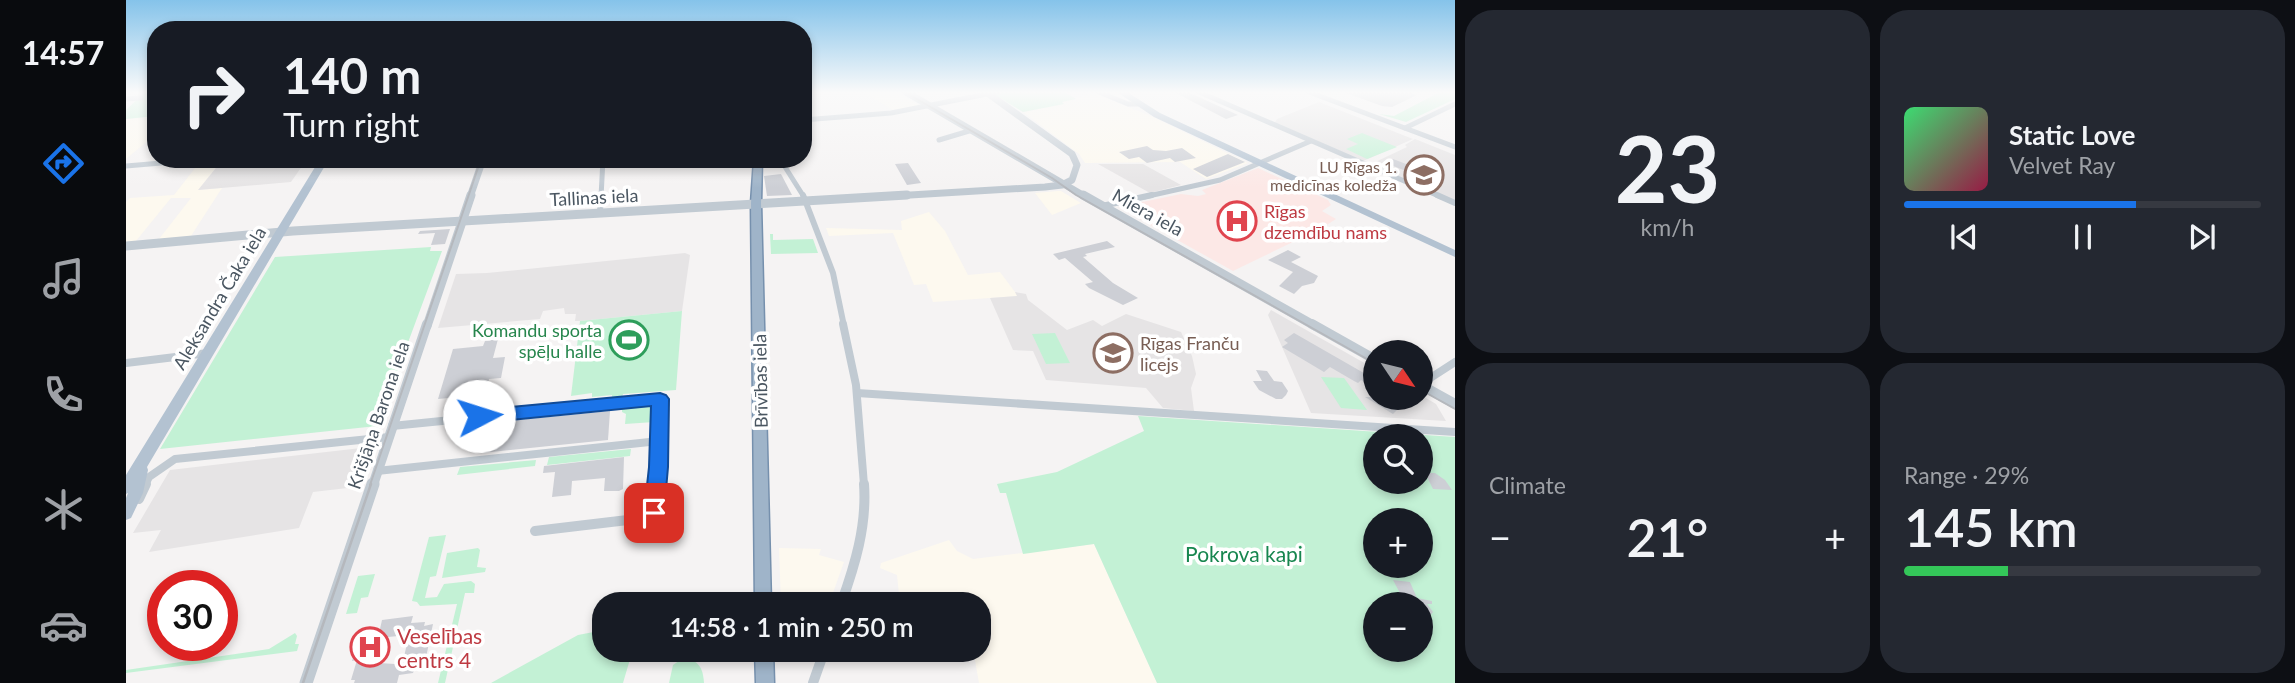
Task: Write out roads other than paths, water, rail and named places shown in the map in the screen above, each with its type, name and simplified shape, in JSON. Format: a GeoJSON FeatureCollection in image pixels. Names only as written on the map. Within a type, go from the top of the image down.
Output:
{"type":"FeatureCollection","features":[{"type":"Feature","properties":{"kind":"highway","name":"Brīvības iela"},"geometry":{"type":"LineString","coordinates":[[758,168],[763,592]]}},
{"type":"Feature","properties":{"kind":"highway"},"geometry":{"type":"LineString","coordinates":[[764,662],[765,683]]}},
{"type":"Feature","properties":{"kind":"main road"},"geometry":{"type":"LineString","coordinates":[[1179,124],[1455,254]]}},
{"type":"Feature","properties":{"kind":"main road","name":"Aleksandra Čaka iela"},"geometry":{"type":"LineString","coordinates":[[126,488],[320,168]]}},
{"type":"Feature","properties":{"kind":"main road","name":"Aleksandra Čaka iela"},"geometry":{"type":"LineString","coordinates":[[126,513],[136,493],[145,457]]}},
{"type":"Feature","properties":{"kind":"street","name":"Miera iela"},"geometry":{"type":"LineString","coordinates":[[958,124],[1363,352]]}},
{"type":"Feature","properties":{"kind":"street"},"geometry":{"type":"LineString","coordinates":[[1032,124],[1072,154],[1077,164],[1076,173],[1072,180],[1063,184]]}},
{"type":"Feature","properties":{"kind":"street"},"geometry":{"type":"LineString","coordinates":[[1272,124],[1455,203]]}},
{"type":"Feature","properties":{"kind":"street"},"geometry":{"type":"LineString","coordinates":[[1394,124],[1455,147]]}},
{"type":"Feature","properties":{"kind":"street"},"geometry":{"type":"LineString","coordinates":[[1405,128],[1414,124]]}},
{"type":"Feature","properties":{"kind":"street"},"geometry":{"type":"LineString","coordinates":[[939,140],[969,131]]}},
{"type":"Feature","properties":{"kind":"street"},"geometry":{"type":"LineString","coordinates":[[1101,206],[1202,185],[1311,141]]}},
{"type":"Feature","properties":{"kind":"street"},"geometry":{"type":"LineString","coordinates":[[126,166],[147,164]]}},
{"type":"Feature","properties":{"kind":"street","name":"Krišjāņa Barona iela"},"geometry":{"type":"LineString","coordinates":[[306,683],[480,168]]}},
{"type":"Feature","properties":{"kind":"street"},"geometry":{"type":"LineString","coordinates":[[600,212],[602,168]]}},
{"type":"Feature","properties":{"kind":"street"},"geometry":{"type":"LineString","coordinates":[[786,168],[806,200],[834,277],[857,393],[864,515],[856,559],[845,592]]}},
{"type":"Feature","properties":{"kind":"street","name":"Tallinas iela"},"geometry":{"type":"LineString","coordinates":[[126,246],[463,220],[1063,184]]}},
{"type":"Feature","properties":{"kind":"street"},"geometry":{"type":"LineString","coordinates":[[126,363],[208,353]]}},
{"type":"Feature","properties":{"kind":"street"},"geometry":{"type":"LineString","coordinates":[[1433,377],[1455,362]]}},
{"type":"Feature","properties":{"kind":"street"},"geometry":{"type":"LineString","coordinates":[[1433,392],[1455,404]]}},
{"type":"Feature","properties":{"kind":"street"},"geometry":{"type":"LineString","coordinates":[[857,393],[1455,432]]}},
{"type":"Feature","properties":{"kind":"street"},"geometry":{"type":"LineString","coordinates":[[126,520],[144,490],[145,481],[167,462],[660,399],[653,517],[535,531]]}},
{"type":"Feature","properties":{"kind":"street"},"geometry":{"type":"LineString","coordinates":[[377,471],[659,441]]}},
{"type":"Feature","properties":{"kind":"street"},"geometry":{"type":"LineString","coordinates":[[813,683],[820,662]]}},
{"type":"Feature","properties":{"kind":"tram line"},"geometry":{"type":"LineString","coordinates":[[959,124],[1076,195],[1363,357]]}},
{"type":"Feature","properties":{"kind":"tram line"},"geometry":{"type":"LineString","coordinates":[[370,485],[478,168]]}},
{"type":"Feature","properties":{"kind":"tram line"},"geometry":{"type":"LineString","coordinates":[[1433,397],[1455,409]]}},
{"type":"Feature","properties":{"kind":"tram line"},"geometry":{"type":"LineString","coordinates":[[303,683],[371,484]]}},
{"type":"Feature","properties":{"kind":"place","name":"LU Rīgas 1. medicīnas koledža"},"geometry":{"type":"Point","coordinates":[1424,175]}},
{"type":"Feature","properties":{"kind":"place","name":"Rīgas dzemdību nams"},"geometry":{"type":"Point","coordinates":[1237,221]}},
{"type":"Feature","properties":{"kind":"place","name":"Komandu sporta spēļu halle"},"geometry":{"type":"Point","coordinates":[629,340]}},
{"type":"Feature","properties":{"kind":"place","name":"Rīgas Franču licejs"},"geometry":{"type":"Point","coordinates":[1113,353]}},
{"type":"Feature","properties":{"kind":"place","name":"Veselības centrs 4"},"geometry":{"type":"Point","coordinates":[370,647]}},
{"type":"Feature","properties":{"kind":"park label","name":"Pokrova kapi"},"geometry":{"type":"Point","coordinates":[1244,553]}}]}
